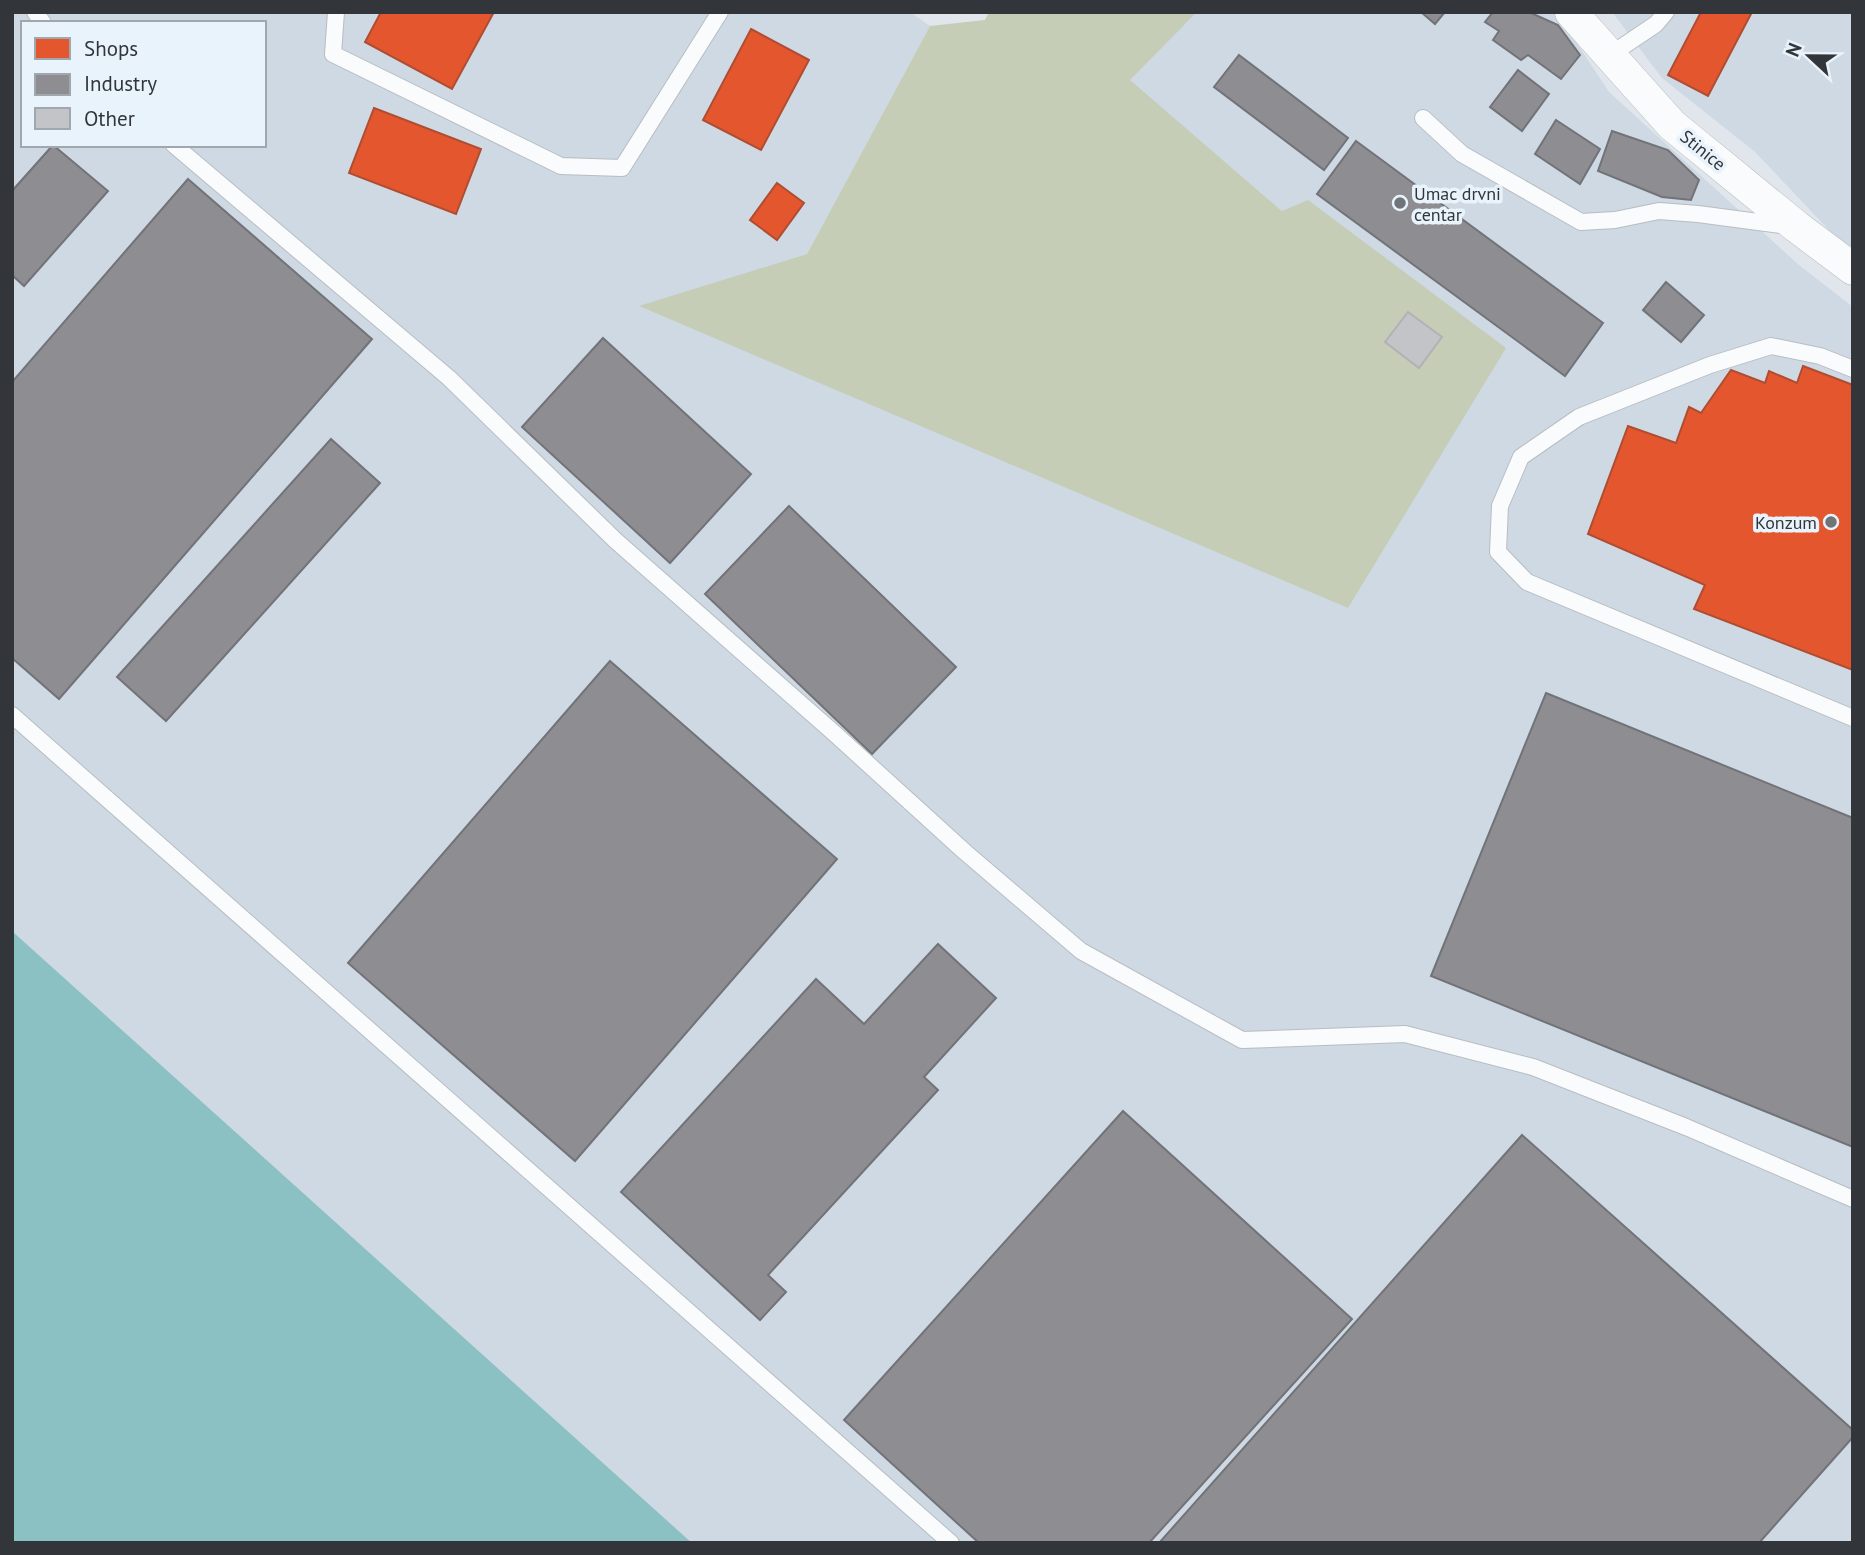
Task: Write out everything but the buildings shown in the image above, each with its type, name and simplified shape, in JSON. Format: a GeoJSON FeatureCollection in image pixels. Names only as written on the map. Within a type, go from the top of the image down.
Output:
{"type":"FeatureCollection","features":[{"type":"Feature","properties":{"kind":"street","name":"Stinice"},"geometry":{"type":"LineString","coordinates":[[1571,12],[1672,125],[1853,269]]}},
{"type":"Feature","properties":{"kind":"lane"},"geometry":{"type":"LineString","coordinates":[[336,12],[333,54],[561,166],[621,168],[720,12]]}},
{"type":"Feature","properties":{"kind":"lane"},"geometry":{"type":"LineString","coordinates":[[1610,55],[1656,24],[1666,12]]}},
{"type":"Feature","properties":{"kind":"lane"},"geometry":{"type":"LineString","coordinates":[[1423,118],[1462,154],[1581,222],[1615,220],[1659,211],[1797,227]]}},
{"type":"Feature","properties":{"kind":"lane"},"geometry":{"type":"LineString","coordinates":[[176,147],[449,378],[615,540],[965,852],[1081,951],[1242,1040],[1405,1034],[1532,1067],[1686,1127],[1853,1199]]}},
{"type":"Feature","properties":{"kind":"lane"},"geometry":{"type":"LineString","coordinates":[[1853,369],[1820,356],[1771,346],[1710,365],[1579,416],[1521,457],[1500,506],[1499,552],[1527,582],[1853,718]]}},
{"type":"Feature","properties":{"kind":"lane"},"geometry":{"type":"LineString","coordinates":[[12,715],[951,1543]]}},
{"type":"Feature","properties":{"kind":"shaded area"},"geometry":{"type":"Polygon","coordinates":[[[12,12],[910,12],[930,26],[807,254],[640,307],[1282,211],[1129,80],[1197,12],[1550,12],[1559,16],[1609,92],[1799,265],[1853,307],[1853,1543],[692,1543],[12,931],[12,12]]]}},
{"type":"Feature","properties":{"kind":"shaded area"},"geometry":{"type":"Polygon","coordinates":[[[1612,12],[1853,12],[1853,252],[1846,248],[1755,152],[1662,78],[1612,12]]]}},
{"type":"Feature","properties":{"kind":"green space"},"geometry":{"type":"Polygon","coordinates":[[[989,12],[1197,12],[1130,80],[1282,211],[1308,200],[1506,348],[1348,608],[639,306],[807,254],[930,26],[985,20],[989,12]]]}},
{"type":"Feature","properties":{"kind":"water"},"geometry":{"type":"Polygon","coordinates":[[[12,931],[692,1543],[12,1543],[12,931]]]}},
{"type":"Feature","properties":{"kind":"place","name":"Umac drvni centar"},"geometry":{"type":"Point","coordinates":[1400,203]}},
{"type":"Feature","properties":{"kind":"place","name":"Konzum"},"geometry":{"type":"Point","coordinates":[1831,522]}}]}
